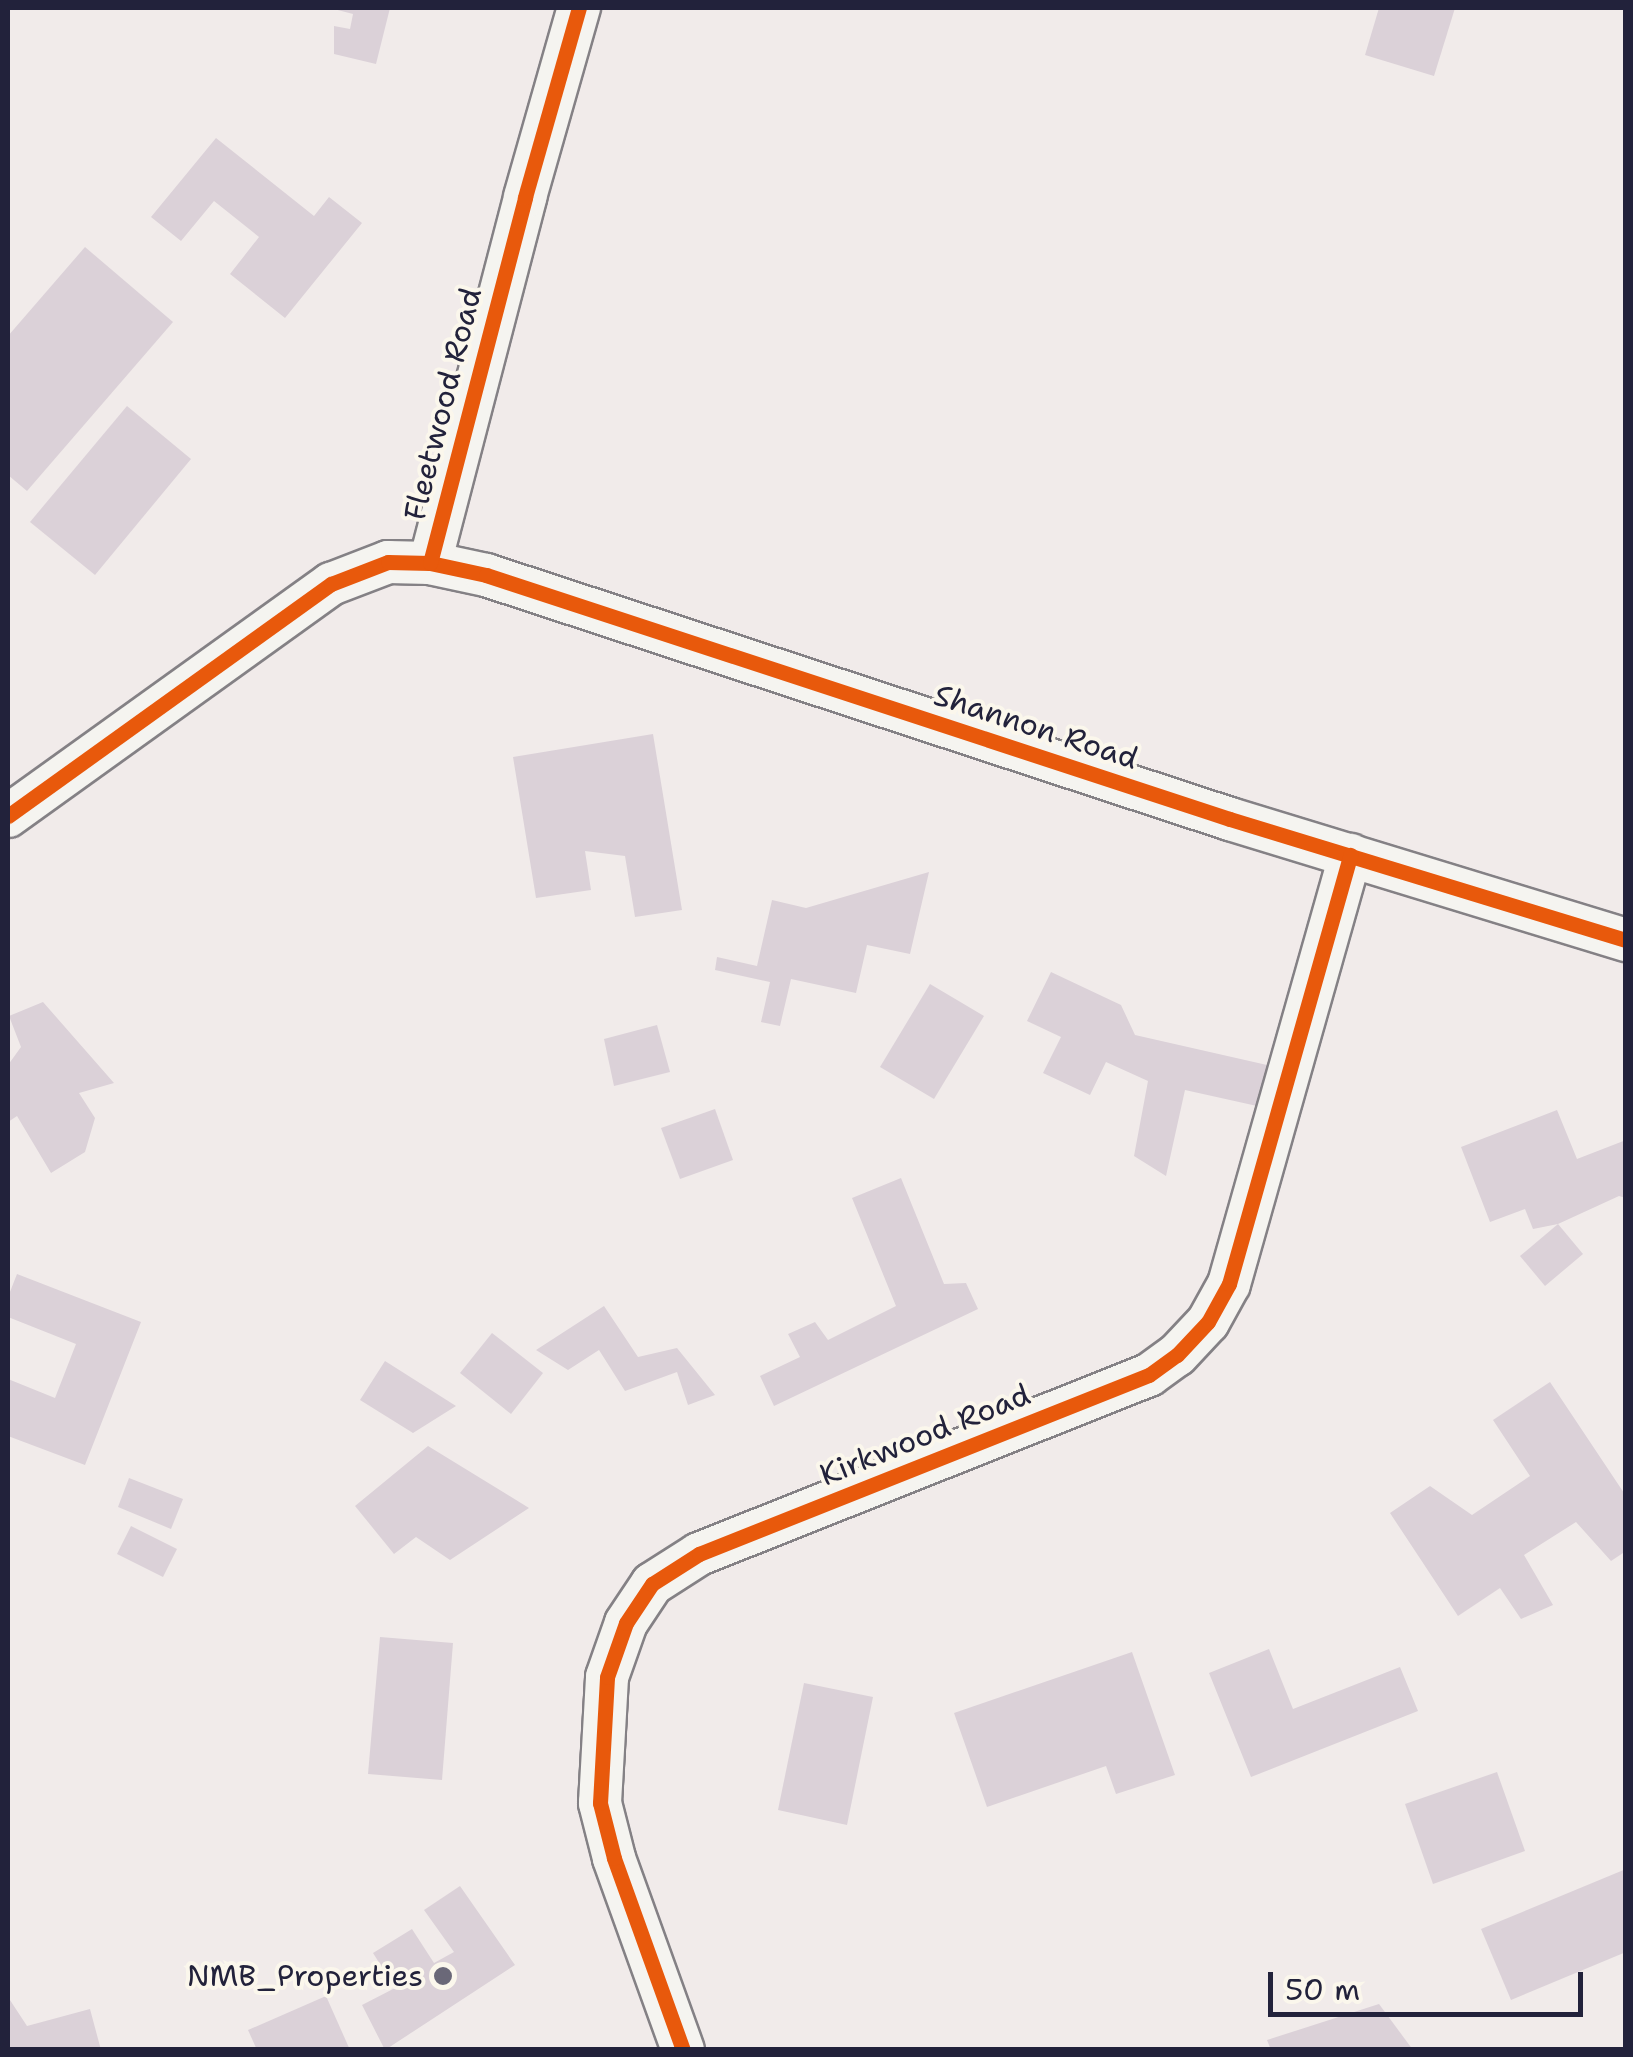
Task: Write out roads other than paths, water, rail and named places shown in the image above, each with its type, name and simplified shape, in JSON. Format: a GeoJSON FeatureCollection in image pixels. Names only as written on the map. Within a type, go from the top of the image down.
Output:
{"type":"FeatureCollection","features":[{"type":"Feature","properties":{"kind":"street","name":"Fleetwood Road"},"geometry":{"type":"LineString","coordinates":[[8,816],[331,584],[388,562],[430,563],[524,197],[579,8]]}},
{"type":"Feature","properties":{"kind":"street","name":"Shannon Road"},"geometry":{"type":"LineString","coordinates":[[430,563],[486,576],[1626,940]]}},
{"type":"Feature","properties":{"kind":"street","name":"Kirkwood Road"},"geometry":{"type":"LineString","coordinates":[[682,2050],[614,1858],[600,1803],[607,1677],[626,1623],[652,1584],[700,1554],[1149,1375],[1208,1322],[1230,1284],[1350,855]]}},
{"type":"Feature","properties":{"kind":"place","name":"NMB_Properties"},"geometry":{"type":"Point","coordinates":[443,1976]}}]}
